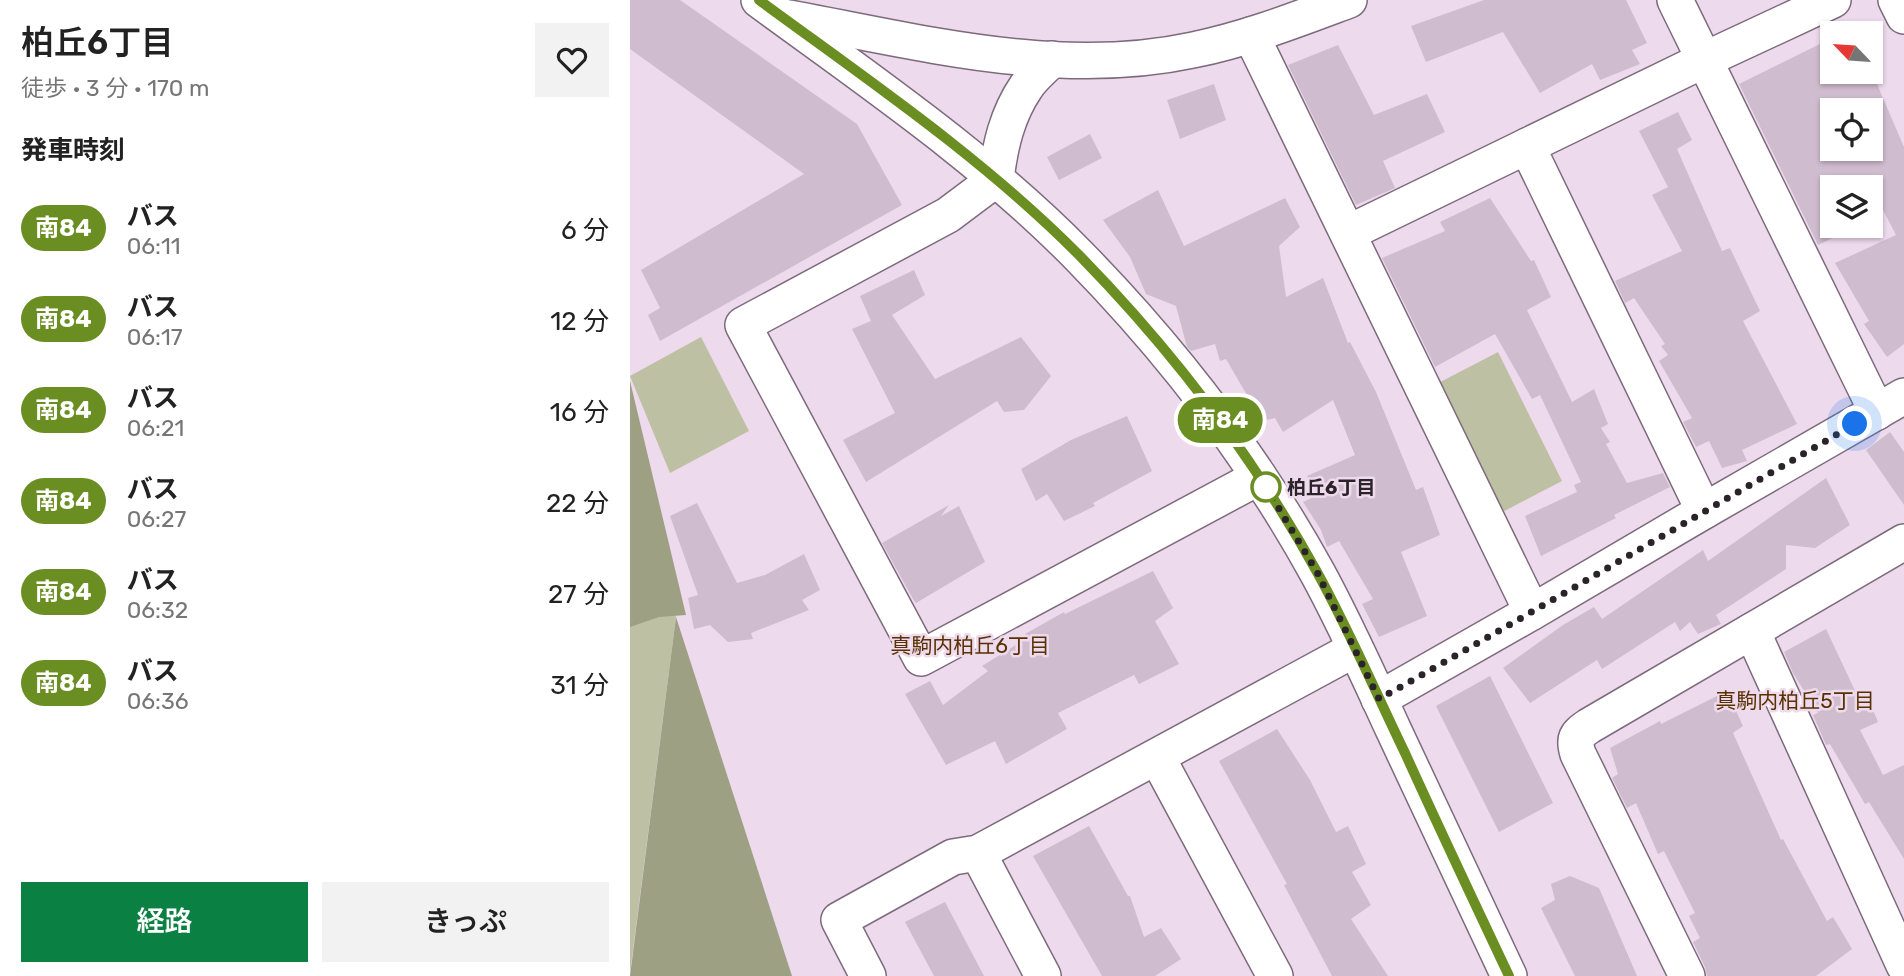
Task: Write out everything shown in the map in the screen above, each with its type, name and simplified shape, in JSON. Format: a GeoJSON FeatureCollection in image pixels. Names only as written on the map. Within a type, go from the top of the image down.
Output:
{"type":"FeatureCollection","features":[{"type":"Feature","properties":{"kind":"street"},"geometry":{"type":"LineString","coordinates":[[770,8],[944,47],[1052,59],[1100,60],[1192,51],[1251,35],[1349,0]]}},
{"type":"Feature","properties":{"kind":"street"},"geometry":{"type":"LineString","coordinates":[[1379,699],[1890,404],[1704,60],[1675,0]]}},
{"type":"Feature","properties":{"kind":"street"},"geometry":{"type":"LineString","coordinates":[[1348,233],[1833,0]]}},
{"type":"Feature","properties":{"kind":"street"},"geometry":{"type":"LineString","coordinates":[[1896,0],[1904,16]]}},
{"type":"Feature","properties":{"kind":"street"},"geometry":{"type":"LineString","coordinates":[[770,8],[996,179],[1076,253],[1152,334],[1221,421],[1317,572],[1509,976]]}},
{"type":"Feature","properties":{"kind":"street"},"geometry":{"type":"LineString","coordinates":[[1251,35],[1532,612]]}},
{"type":"Feature","properties":{"kind":"street"},"geometry":{"type":"LineString","coordinates":[[1052,59],[1027,84],[1016,102],[1000,145],[996,179],[948,215],[743,325],[921,658],[1259,477]]}},
{"type":"Feature","properties":{"kind":"street"},"geometry":{"type":"LineString","coordinates":[[1527,146],[1704,511]]}},
{"type":"Feature","properties":{"kind":"street"},"geometry":{"type":"LineString","coordinates":[[1687,976],[1578,754],[1575,744],[1578,733],[1904,542]]}},
{"type":"Feature","properties":{"kind":"street"},"geometry":{"type":"LineString","coordinates":[[1752,631],[1904,965]]}},
{"type":"Feature","properties":{"kind":"street"},"geometry":{"type":"LineString","coordinates":[[868,976],[839,920],[953,857],[978,853],[1355,649]]}},
{"type":"Feature","properties":{"kind":"street"},"geometry":{"type":"LineString","coordinates":[[1157,757],[1275,976]]}},
{"type":"Feature","properties":{"kind":"street"},"geometry":{"type":"LineString","coordinates":[[978,853],[1043,976]]}},
{"type":"Feature","properties":{"kind":"green space"},"geometry":{"type":"Polygon","coordinates":[[[701,337],[749,431],[670,473],[630,376],[701,337]]]}},
{"type":"Feature","properties":{"kind":"green space"},"geometry":{"type":"Polygon","coordinates":[[[1498,352],[1562,481],[1491,518],[1425,390],[1498,352]]]}},
{"type":"Feature","properties":{"kind":"green space"},"geometry":{"type":"Polygon","coordinates":[[[630,381],[686,615],[659,617],[630,627],[630,381]]]}},
{"type":"Feature","properties":{"kind":"green space"},"geometry":{"type":"Polygon","coordinates":[[[630,417],[676,617],[630,973],[630,417]]]}},
{"type":"Feature","properties":{"kind":"green space"},"geometry":{"type":"Polygon","coordinates":[[[676,617],[792,976],[630,976],[676,617]]]}},
{"type":"Feature","properties":{"kind":"building"},"geometry":{"type":"Polygon","coordinates":[[[630,0],[680,0],[857,124],[902,205],[660,341],[648,315],[660,308],[641,270],[804,174],[630,49],[630,0]]]}},
{"type":"Feature","properties":{"kind":"building"},"geometry":{"type":"Polygon","coordinates":[[[1484,0],[1626,0],[1647,43],[1632,50],[1640,64],[1600,80],[1592,64],[1540,93],[1503,32],[1426,62],[1411,26],[1484,0]]]}},
{"type":"Feature","properties":{"kind":"building"},"geometry":{"type":"Polygon","coordinates":[[[1820,44],[1820,84],[1877,84],[1883,98],[1904,147],[1904,344],[1887,357],[1864,324],[1869,321],[1835,263],[1896,235],[1883,210],[1883,175],[1820,175],[1820,238],[1833,238],[1818,245],[1739,84],[1820,44]]]}},
{"type":"Feature","properties":{"kind":"building"},"geometry":{"type":"Polygon","coordinates":[[[1338,45],[1374,115],[1427,94],[1445,132],[1383,161],[1395,188],[1356,205],[1288,65],[1338,45]]]}},
{"type":"Feature","properties":{"kind":"building"},"geometry":{"type":"Polygon","coordinates":[[[1214,84],[1226,120],[1180,139],[1167,100],[1214,84]]]}},
{"type":"Feature","properties":{"kind":"building"},"geometry":{"type":"Polygon","coordinates":[[[1678,112],[1692,140],[1677,149],[1722,251],[1730,248],[1760,311],[1743,321],[1797,424],[1742,450],[1747,461],[1722,468],[1709,441],[1696,447],[1683,422],[1692,418],[1659,361],[1668,355],[1661,346],[1665,344],[1634,298],[1625,303],[1615,281],[1682,251],[1652,195],[1668,187],[1639,131],[1678,112]]]}},
{"type":"Feature","properties":{"kind":"building"},"geometry":{"type":"Polygon","coordinates":[[[1090,134],[1102,158],[1059,180],[1047,157],[1090,134]]]}},
{"type":"Feature","properties":{"kind":"building"},"geometry":{"type":"Polygon","coordinates":[[[1158,190],[1184,246],[1285,198],[1300,227],[1279,246],[1286,297],[1323,278],[1348,343],[1350,342],[1376,392],[1416,490],[1423,487],[1440,535],[1401,552],[1427,616],[1379,637],[1362,604],[1373,599],[1339,541],[1327,547],[1321,530],[1303,502],[1318,495],[1307,476],[1355,455],[1333,400],[1283,432],[1275,418],[1262,421],[1226,359],[1220,361],[1215,344],[1191,351],[1187,347],[1176,306],[1146,294],[1130,257],[1103,220],[1158,190]]]}},
{"type":"Feature","properties":{"kind":"building"},"geometry":{"type":"Polygon","coordinates":[[[1490,198],[1531,261],[1534,260],[1551,297],[1527,310],[1572,402],[1594,389],[1608,424],[1601,428],[1610,442],[1606,444],[1627,483],[1663,473],[1670,487],[1541,556],[1525,516],[1577,492],[1574,485],[1581,482],[1540,395],[1532,399],[1495,334],[1435,367],[1382,258],[1445,231],[1440,222],[1490,198]]]}},
{"type":"Feature","properties":{"kind":"building"},"geometry":{"type":"Polygon","coordinates":[[[914,270],[925,295],[892,315],[935,379],[1021,337],[1051,376],[1024,410],[1004,412],[997,401],[866,482],[843,440],[895,413],[852,329],[871,321],[860,296],[914,270]]]}},
{"type":"Feature","properties":{"kind":"building"},"geometry":{"type":"Polygon","coordinates":[[[1127,416],[1152,471],[1093,503],[1095,506],[1064,521],[1047,494],[1036,501],[1021,469],[1071,440],[1127,416]]]}},
{"type":"Feature","properties":{"kind":"building"},"geometry":{"type":"Polygon","coordinates":[[[1890,432],[1904,452],[1904,505],[1866,450],[1890,432]]]}},
{"type":"Feature","properties":{"kind":"building"},"geometry":{"type":"Polygon","coordinates":[[[1826,478],[1850,525],[1815,548],[1786,545],[1786,569],[1716,615],[1721,624],[1698,634],[1690,622],[1680,631],[1675,622],[1602,669],[1597,660],[1530,703],[1503,668],[1563,625],[1594,607],[1602,619],[1703,550],[1708,561],[1826,478]]]}},
{"type":"Feature","properties":{"kind":"building"},"geometry":{"type":"Polygon","coordinates":[[[697,503],[737,583],[765,575],[804,554],[820,590],[802,600],[809,610],[751,633],[753,639],[728,642],[710,625],[694,629],[688,598],[698,595],[670,516],[697,503]]]}},
{"type":"Feature","properties":{"kind":"building"},"geometry":{"type":"Polygon","coordinates":[[[949,505],[941,516],[959,506],[985,562],[916,603],[882,543],[949,505]]]}},
{"type":"Feature","properties":{"kind":"building"},"geometry":{"type":"Polygon","coordinates":[[[1153,571],[1173,608],[1155,621],[1179,664],[1139,684],[1134,675],[1058,713],[1067,729],[1006,764],[995,741],[946,765],[905,694],[930,681],[943,705],[988,671],[982,666],[1027,638],[1025,634],[1064,612],[1065,614],[1153,571]]]}},
{"type":"Feature","properties":{"kind":"building"},"geometry":{"type":"Polygon","coordinates":[[[1826,629],[1857,695],[1865,691],[1878,722],[1860,730],[1883,775],[1904,765],[1904,859],[1869,802],[1865,804],[1830,744],[1826,745],[1813,715],[1818,713],[1793,673],[1784,652],[1826,629]]]}},
{"type":"Feature","properties":{"kind":"building"},"geometry":{"type":"Polygon","coordinates":[[[1490,676],[1553,803],[1499,832],[1436,706],[1490,676]]]}},
{"type":"Feature","properties":{"kind":"building"},"geometry":{"type":"Polygon","coordinates":[[[1727,691],[1743,726],[1733,733],[1781,840],[1783,839],[1827,921],[1833,917],[1852,949],[1816,976],[1707,976],[1693,942],[1700,938],[1689,916],[1695,913],[1664,851],[1658,854],[1636,803],[1627,808],[1612,778],[1618,774],[1610,748],[1660,721],[1661,724],[1727,691]]]}},
{"type":"Feature","properties":{"kind":"building"},"geometry":{"type":"Polygon","coordinates":[[[1277,729],[1310,780],[1336,832],[1348,826],[1366,864],[1352,872],[1371,905],[1351,919],[1388,976],[1332,976],[1284,885],[1287,884],[1219,761],[1277,729]]]}},
{"type":"Feature","properties":{"kind":"building"},"geometry":{"type":"Polygon","coordinates":[[[1089,826],[1130,896],[1144,937],[1161,928],[1181,959],[1155,976],[1102,976],[1033,856],[1089,826]]]}},
{"type":"Feature","properties":{"kind":"building"},"geometry":{"type":"Polygon","coordinates":[[[1570,876],[1599,888],[1637,976],[1575,976],[1541,908],[1555,900],[1551,884],[1570,876]]]}},
{"type":"Feature","properties":{"kind":"building"},"geometry":{"type":"Polygon","coordinates":[[[945,902],[984,976],[934,976],[905,922],[945,902]]]}},
{"type":"Feature","properties":{"kind":"bus line","name":"南84"},"geometry":{"type":"LineString","coordinates":[[759,0],[996,179],[1076,253],[1152,334],[1185,374],[1259,477],[1317,572],[1509,976]]}},
{"type":"Feature","properties":{"kind":"place","name":"柏丘6丁目"},"geometry":{"type":"Point","coordinates":[1266,487]}},
{"type":"Feature","properties":{"kind":"district","name":"真駒内柏丘6丁目"},"geometry":{"type":"Point","coordinates":[970,645]}},
{"type":"Feature","properties":{"kind":"district","name":"真駒内柏丘5丁目"},"geometry":{"type":"Point","coordinates":[1795,700]}},
{"type":"Feature","properties":{"kind":"route"},"geometry":{"type":"LineString","coordinates":[[1266,487],[1317,572],[1379,699],[1855,424]]}}]}
